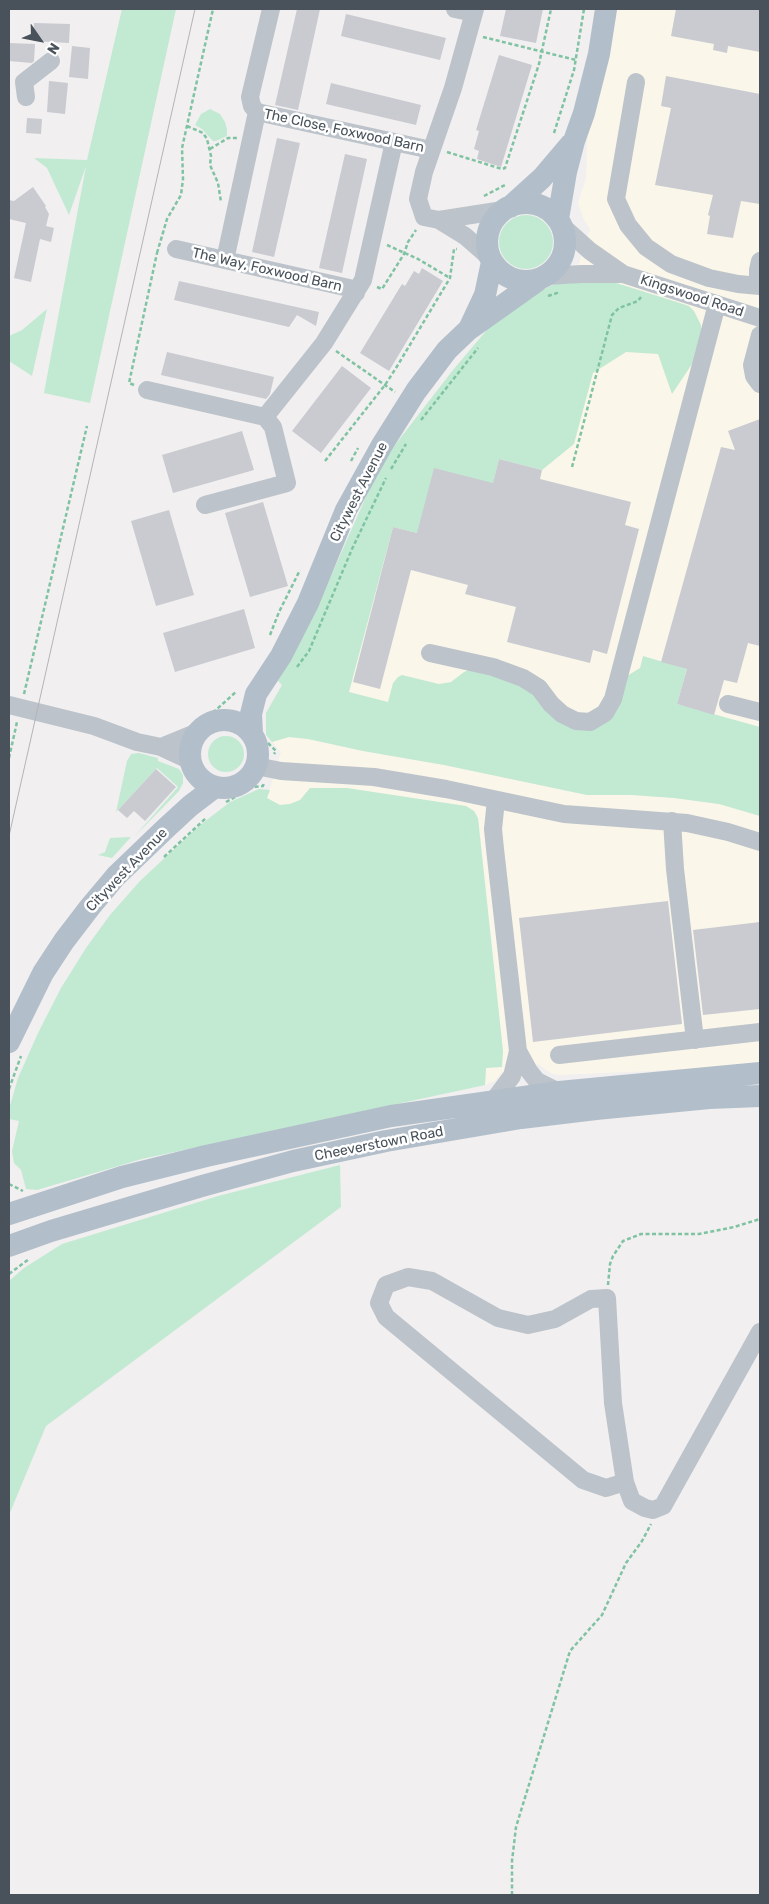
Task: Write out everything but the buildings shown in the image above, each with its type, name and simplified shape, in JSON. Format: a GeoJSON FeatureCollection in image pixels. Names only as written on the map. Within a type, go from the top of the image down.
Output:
{"type":"FeatureCollection","features":[{"type":"Feature","properties":{"kind":"main road"},"geometry":{"type":"LineString","coordinates":[[574,141],[542,178],[494,219],[488,230],[486,242],[490,259],[496,269],[506,277],[520,281],[542,278],[556,267],[563,255],[565,243],[559,222],[566,172],[594,77],[606,9]]}},
{"type":"Feature","properties":{"kind":"main road"},"geometry":{"type":"LineString","coordinates":[[506,208],[526,203],[538,205],[549,211],[559,222]]}},
{"type":"Feature","properties":{"kind":"main road","name":"Citywest Avenue"},"geometry":{"type":"LineString","coordinates":[[475,337],[485,295],[490,259]]}},
{"type":"Feature","properties":{"kind":"main road","name":"Citywest Avenue"},"geometry":{"type":"LineString","coordinates":[[226,720],[256,694],[281,656],[308,603],[346,510],[382,445],[416,391],[447,350],[475,337],[542,278]]}},
{"type":"Feature","properties":{"kind":"main road","name":"Citywest Avenue"},"geometry":{"type":"LineString","coordinates":[[256,694],[250,714],[259,738]]}},
{"type":"Feature","properties":{"kind":"main road"},"geometry":{"type":"LineString","coordinates":[[192,765],[198,777],[218,797],[225,788],[235,787],[244,782],[262,767],[258,749],[259,738],[236,722],[226,720],[216,721],[200,731],[193,741],[190,752],[192,765],[195,784],[200,810]]}},
{"type":"Feature","properties":{"kind":"main road","name":"Citywest Avenue"},"geometry":{"type":"LineString","coordinates":[[16,1045],[43,973],[90,907],[116,876],[218,797]]}},
{"type":"Feature","properties":{"kind":"main road","name":"Cheeverstown Road"},"geometry":{"type":"LineString","coordinates":[[9,1214],[122,1177],[206,1156],[391,1116],[559,1092],[760,1073]]}},
{"type":"Feature","properties":{"kind":"main road","name":"Cheeverstown Road"},"geometry":{"type":"LineString","coordinates":[[9,1246],[42,1234],[211,1183],[293,1161],[386,1141],[521,1118],[596,1108],[708,1098],[760,1096]]}},
{"type":"Feature","properties":{"kind":"main road"},"geometry":{"type":"LineString","coordinates":[[9,1196],[39,1204]]}},
{"type":"Feature","properties":{"kind":"main road"},"geometry":{"type":"LineString","coordinates":[[9,1261],[42,1234]]}},
{"type":"Feature","properties":{"kind":"street"},"geometry":{"type":"LineString","coordinates":[[225,260],[257,112],[252,106],[250,97],[271,9]]}},
{"type":"Feature","properties":{"kind":"street"},"geometry":{"type":"LineString","coordinates":[[455,9],[474,11],[453,88],[431,149],[418,199],[432,218],[465,236],[490,259]]}},
{"type":"Feature","properties":{"kind":"street"},"geometry":{"type":"LineString","coordinates":[[20,87],[51,60]]}},
{"type":"Feature","properties":{"kind":"street"},"geometry":{"type":"LineString","coordinates":[[636,82],[616,199],[628,226],[646,247],[671,264],[709,278],[759,286],[758,270],[760,261]]}},
{"type":"Feature","properties":{"kind":"street","name":"The Close, Foxwood Barn"},"geometry":{"type":"LineString","coordinates":[[257,112],[431,149]]}},
{"type":"Feature","properties":{"kind":"street"},"geometry":{"type":"LineString","coordinates":[[265,417],[324,343],[360,286],[394,142]]}},
{"type":"Feature","properties":{"kind":"street"},"geometry":{"type":"LineString","coordinates":[[432,218],[506,208]]}},
{"type":"Feature","properties":{"kind":"street","name":"Kingswood Road"},"geometry":{"type":"LineString","coordinates":[[559,222],[590,251],[623,274],[760,318]]}},
{"type":"Feature","properties":{"kind":"street","name":"The Way, Foxwood Barn"},"geometry":{"type":"LineString","coordinates":[[176,249],[349,288],[360,286]]}},
{"type":"Feature","properties":{"kind":"street","name":"Kingswood Road"},"geometry":{"type":"LineString","coordinates":[[542,278],[582,274],[623,274]]}},
{"type":"Feature","properties":{"kind":"street"},"geometry":{"type":"LineString","coordinates":[[430,653],[493,667],[523,678],[539,688],[551,704],[562,714],[576,721],[590,722],[605,713],[613,699],[717,304]]}},
{"type":"Feature","properties":{"kind":"street"},"geometry":{"type":"LineString","coordinates":[[760,335],[752,366],[754,376],[760,384]]}},
{"type":"Feature","properties":{"kind":"street"},"geometry":{"type":"LineString","coordinates":[[147,390],[265,417],[273,427],[287,484],[206,505]]}},
{"type":"Feature","properties":{"kind":"street"},"geometry":{"type":"LineString","coordinates":[[728,704],[760,712]]}},
{"type":"Feature","properties":{"kind":"street"},"geometry":{"type":"LineString","coordinates":[[15,707],[94,726],[136,742],[161,747],[192,765]]}},
{"type":"Feature","properties":{"kind":"street"},"geometry":{"type":"LineString","coordinates":[[161,747],[200,731]]}},
{"type":"Feature","properties":{"kind":"street"},"geometry":{"type":"LineString","coordinates":[[262,767],[374,777],[446,789],[564,814],[672,821],[728,832],[760,842]]}},
{"type":"Feature","properties":{"kind":"street"},"geometry":{"type":"LineString","coordinates":[[494,1100],[512,1076],[518,1051],[493,829],[496,800]]}},
{"type":"Feature","properties":{"kind":"street"},"geometry":{"type":"LineString","coordinates":[[672,821],[675,868],[695,1040]]}},
{"type":"Feature","properties":{"kind":"street"},"geometry":{"type":"LineString","coordinates":[[559,1055],[760,1032]]}},
{"type":"Feature","properties":{"kind":"street"},"geometry":{"type":"LineString","coordinates":[[518,1051],[537,1081],[559,1092]]}},
{"type":"Feature","properties":{"kind":"street"},"geometry":{"type":"LineString","coordinates":[[625,1482],[606,1488],[583,1480],[386,1318],[379,1303],[386,1285],[408,1278],[432,1281],[498,1318],[528,1325],[555,1319],[591,1299],[607,1298],[613,1403],[625,1482],[632,1501],[653,1510],[662,1506],[760,1332]]}},
{"type":"Feature","properties":{"kind":"path"},"geometry":{"type":"LineString","coordinates":[[147,390],[130,383],[157,252],[167,219],[181,195],[184,179],[182,148],[213,9]]}},
{"type":"Feature","properties":{"kind":"path"},"geometry":{"type":"LineString","coordinates":[[431,149],[505,168],[542,52],[550,9]]}},
{"type":"Feature","properties":{"kind":"path"},"geometry":{"type":"LineString","coordinates":[[552,140],[559,123],[576,60],[584,9]]}},
{"type":"Feature","properties":{"kind":"path"},"geometry":{"type":"LineString","coordinates":[[468,34],[576,60]]}},
{"type":"Feature","properties":{"kind":"path"},"geometry":{"type":"LineString","coordinates":[[187,126],[203,133],[207,139],[210,149],[210,165],[218,183],[222,206],[227,217],[234,220]]}},
{"type":"Feature","properties":{"kind":"path"},"geometry":{"type":"LineString","coordinates":[[210,149],[228,138],[251,141]]}},
{"type":"Feature","properties":{"kind":"path"},"geometry":{"type":"LineString","coordinates":[[476,198],[509,183]]}},
{"type":"Feature","properties":{"kind":"path"},"geometry":{"type":"LineString","coordinates":[[360,286],[382,289],[404,254],[414,232],[432,218]]}},
{"type":"Feature","properties":{"kind":"path"},"geometry":{"type":"LineString","coordinates":[[372,240],[418,259],[450,278]]}},
{"type":"Feature","properties":{"kind":"path"},"geometry":{"type":"LineString","coordinates":[[325,461],[385,385],[450,278],[454,249],[458,248]]}},
{"type":"Feature","properties":{"kind":"path"},"geometry":{"type":"LineString","coordinates":[[157,252],[175,256],[176,249]]}},
{"type":"Feature","properties":{"kind":"path"},"geometry":{"type":"LineString","coordinates":[[572,467],[612,315],[619,308],[638,301],[641,297]]}},
{"type":"Feature","properties":{"kind":"path"},"geometry":{"type":"LineString","coordinates":[[420,422],[475,337]]}},
{"type":"Feature","properties":{"kind":"path"},"geometry":{"type":"LineString","coordinates":[[324,343],[395,392]]}},
{"type":"Feature","properties":{"kind":"path"},"geometry":{"type":"LineString","coordinates":[[9,758],[15,707],[87,426]]}},
{"type":"Feature","properties":{"kind":"path"},"geometry":{"type":"LineString","coordinates":[[295,669],[309,652],[370,510],[407,442]]}},
{"type":"Feature","properties":{"kind":"path"},"geometry":{"type":"LineString","coordinates":[[218,797],[263,786],[262,767],[276,751],[259,738]]}},
{"type":"Feature","properties":{"kind":"path"},"geometry":{"type":"LineString","coordinates":[[161,860],[200,810]]}},
{"type":"Feature","properties":{"kind":"path"},"geometry":{"type":"LineString","coordinates":[[9,1090],[16,1045]]}},
{"type":"Feature","properties":{"kind":"path"},"geometry":{"type":"LineString","coordinates":[[607,1298],[610,1264],[623,1241],[641,1234],[699,1234],[734,1227],[760,1219]]}},
{"type":"Feature","properties":{"kind":"path"},"geometry":{"type":"LineString","coordinates":[[512,1895],[512,1862],[516,1827],[570,1651],[602,1615],[626,1563],[651,1526],[653,1510]]}},
{"type":"Feature","properties":{"kind":"shaded area"},"geometry":{"type":"Polygon","coordinates":[[[594,9],[760,9],[760,727],[677,704],[631,712],[609,729],[398,707],[349,692],[411,448],[569,294],[590,229],[583,218],[578,203],[586,178],[590,53],[594,9]]]}},
{"type":"Feature","properties":{"kind":"shaded area"},"geometry":{"type":"Polygon","coordinates":[[[289,737],[444,765],[587,795],[632,795],[674,798],[719,804],[760,816],[760,1066],[560,1075],[552,1074],[538,1064],[522,1073],[502,1072],[495,1081],[485,1085],[486,1068],[503,1051],[478,818],[474,811],[310,788],[300,800],[280,805],[267,798],[281,752],[272,742],[289,737]]]}},
{"type":"Feature","properties":{"kind":"green space"},"geometry":{"type":"Polygon","coordinates":[[[122,9],[176,9],[90,403],[44,393],[86,166],[69,215],[47,168],[34,158],[87,160],[122,9]]]}},
{"type":"Feature","properties":{"kind":"green space"},"geometry":{"type":"Polygon","coordinates":[[[210,109],[220,114],[227,129],[227,136],[216,141],[213,141],[202,129],[195,125],[201,114],[210,109]]]}},
{"type":"Feature","properties":{"kind":"green space"},"geometry":{"type":"Polygon","coordinates":[[[526,215],[536,217],[545,223],[551,232],[553,242],[551,252],[545,261],[536,267],[526,269],[516,267],[507,261],[501,252],[499,242],[501,232],[507,223],[516,217],[526,215]]]}},
{"type":"Feature","properties":{"kind":"green space"},"geometry":{"type":"Polygon","coordinates":[[[610,281],[689,306],[694,311],[701,325],[701,331],[692,364],[672,394],[658,354],[626,352],[593,373],[574,444],[542,470],[499,459],[493,484],[417,533],[393,527],[349,692],[388,702],[393,683],[402,675],[439,684],[451,682],[464,672],[475,667],[489,668],[588,724],[627,676],[640,668],[643,656],[687,669],[677,704],[760,727],[760,816],[719,804],[674,798],[632,795],[587,795],[308,739],[289,737],[272,742],[266,735],[266,713],[282,685],[278,681],[318,605],[381,463],[453,370],[502,312],[527,297],[555,284],[610,281]]]}},
{"type":"Feature","properties":{"kind":"green space"},"geometry":{"type":"Polygon","coordinates":[[[47,309],[32,376],[9,361],[9,336],[22,330],[47,309]]]}},
{"type":"Feature","properties":{"kind":"green space"},"geometry":{"type":"Polygon","coordinates":[[[226,736],[233,737],[239,741],[243,747],[243,761],[239,767],[233,771],[226,772],[219,771],[213,767],[209,761],[208,754],[209,747],[213,741],[219,737],[226,736]]]}},
{"type":"Feature","properties":{"kind":"green space"},"geometry":{"type":"Polygon","coordinates":[[[139,753],[158,758],[158,761],[179,769],[183,775],[183,783],[179,791],[134,837],[178,787],[157,768],[116,812],[127,761],[131,754],[139,753]]]}},
{"type":"Feature","properties":{"kind":"green space"},"geometry":{"type":"Polygon","coordinates":[[[310,788],[347,788],[466,806],[474,811],[478,818],[503,1051],[502,1067],[486,1068],[485,1085],[142,1159],[37,1190],[26,1189],[21,1170],[14,1163],[12,1151],[19,1121],[9,1119],[9,1109],[18,1078],[38,1033],[61,988],[86,948],[110,915],[140,881],[199,826],[230,802],[259,789],[270,790],[267,798],[280,805],[290,804],[300,800],[310,788]]]}},
{"type":"Feature","properties":{"kind":"green space"},"geometry":{"type":"Polygon","coordinates":[[[131,837],[112,858],[98,855],[105,852],[110,838],[131,837]]]}},
{"type":"Feature","properties":{"kind":"green space"},"geometry":{"type":"Polygon","coordinates":[[[340,1165],[341,1207],[46,1426],[9,1515],[9,1281],[24,1268],[62,1244],[218,1196],[340,1165]]]}},
{"type":"Feature","properties":{"kind":"tram line"},"geometry":{"type":"LineString","coordinates":[[9,836],[195,9]]}}]}
